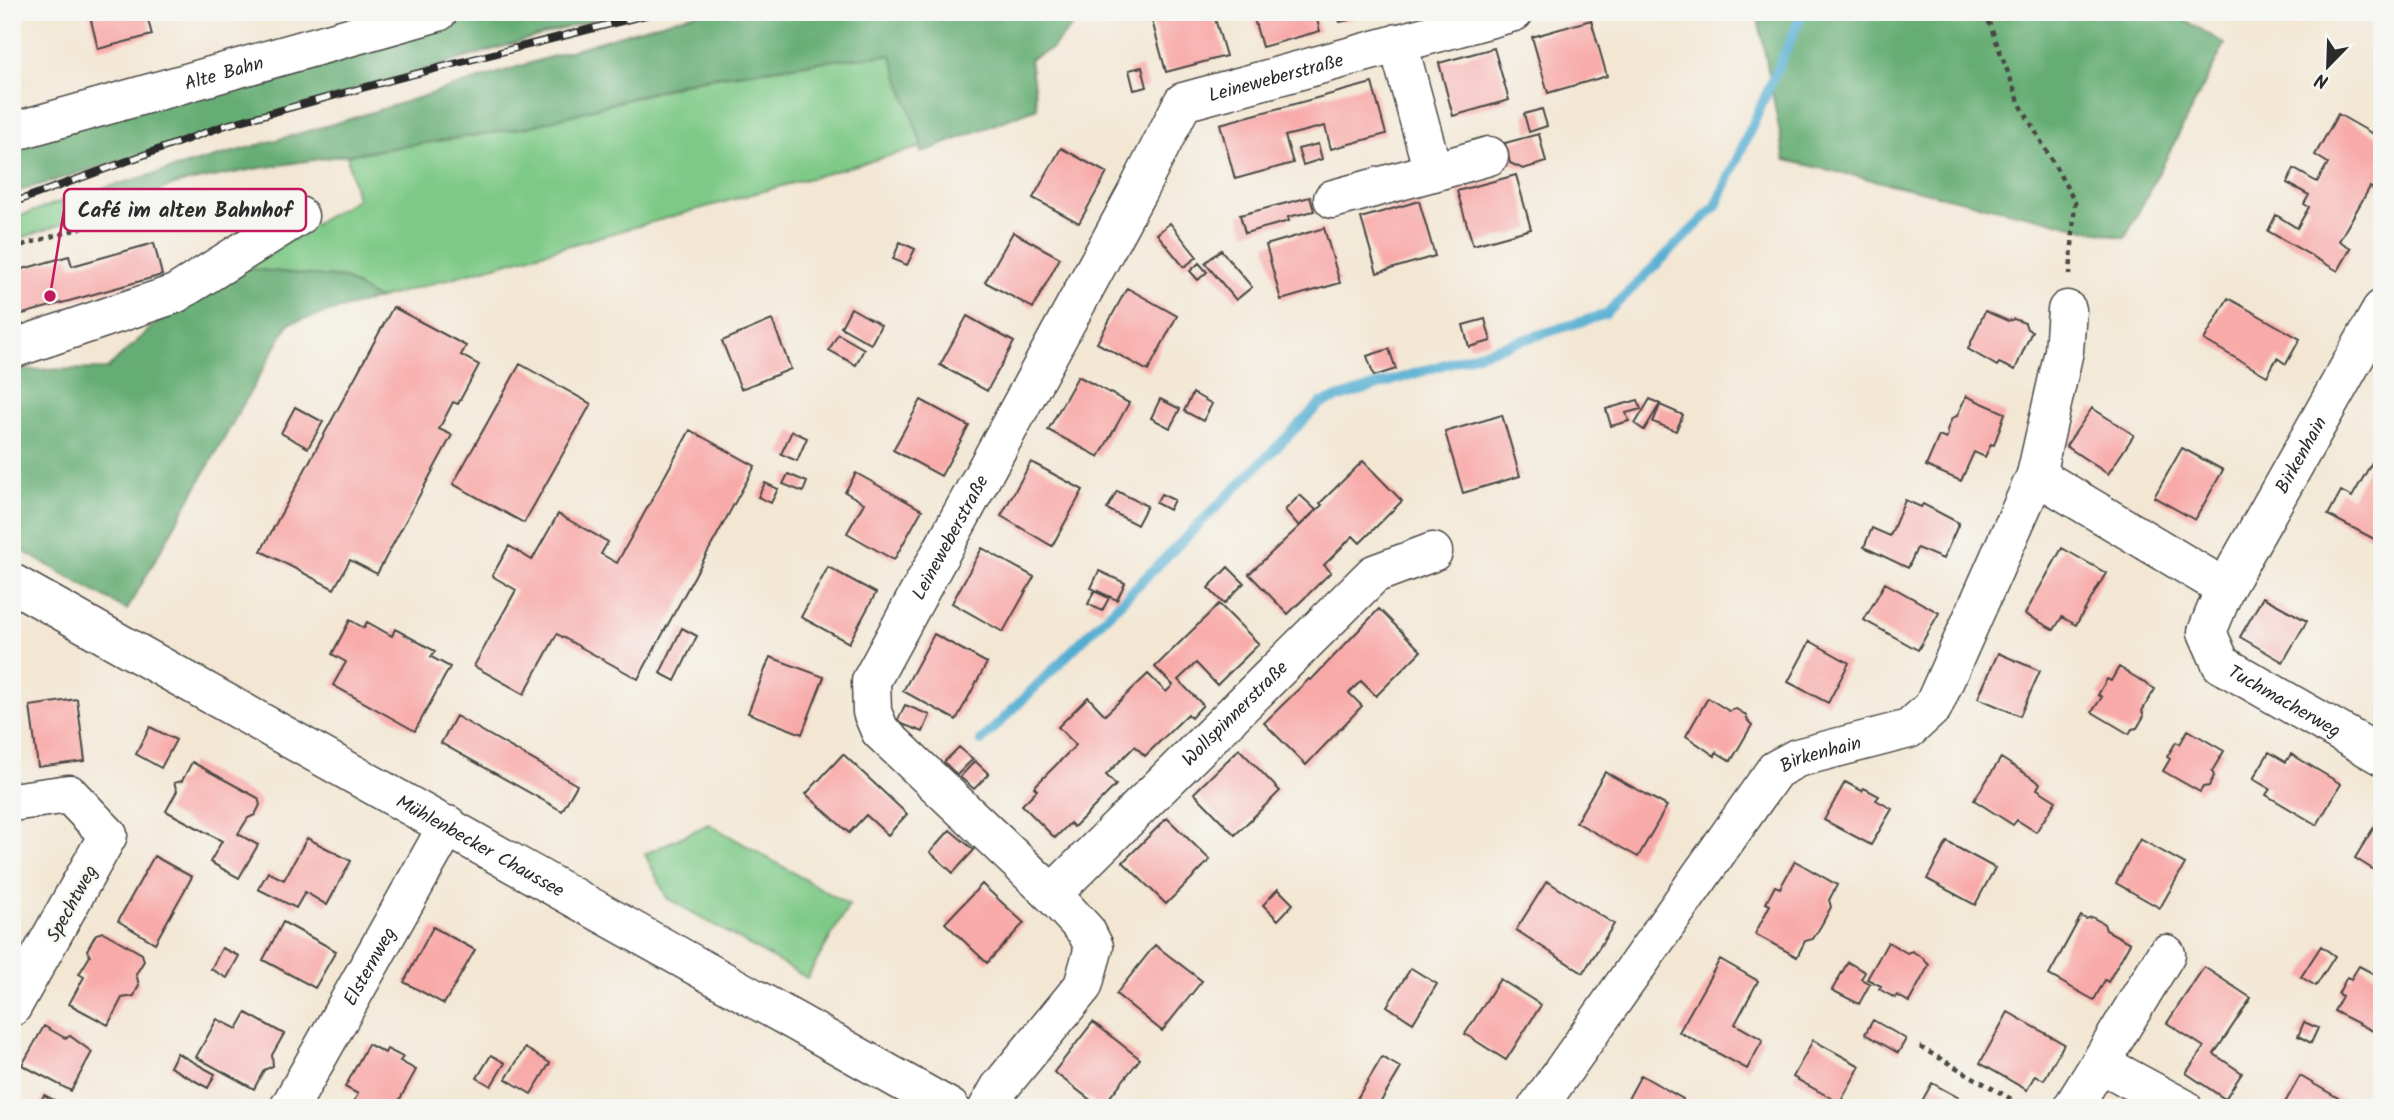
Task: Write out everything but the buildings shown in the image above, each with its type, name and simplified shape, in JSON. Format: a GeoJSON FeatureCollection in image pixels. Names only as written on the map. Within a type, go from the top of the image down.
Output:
{"type":"FeatureCollection","features":[{"type":"Feature","properties":{"kind":"street","name":"Alte Bahn"},"geometry":{"type":"LineString","coordinates":[[12,132],[438,12]]}},
{"type":"Feature","properties":{"kind":"street","name":"Leineweberstraße"},"geometry":{"type":"LineString","coordinates":[[988,1108],[1000,1087],[1083,986],[1094,947],[1086,931],[1052,894],[880,731],[872,712],[872,681],[1183,102],[1514,12]]}},
{"type":"Feature","properties":{"kind":"street"},"geometry":{"type":"LineString","coordinates":[[1398,43],[1433,172]]}},
{"type":"Feature","properties":{"kind":"street"},"geometry":{"type":"LineString","coordinates":[[1333,199],[1489,156]]}},
{"type":"Feature","properties":{"kind":"street"},"geometry":{"type":"LineString","coordinates":[[12,349],[175,294],[299,216]]}},
{"type":"Feature","properties":{"kind":"street","name":"Birkenhain"},"geometry":{"type":"LineString","coordinates":[[2225,588],[2382,309]]}},
{"type":"Feature","properties":{"kind":"street","name":"Birkenhain"},"geometry":{"type":"LineString","coordinates":[[1537,1108],[1775,770],[1797,758],[1909,729],[1933,707],[2036,475],[2064,351],[2067,310]]}},
{"type":"Feature","properties":{"kind":"street"},"geometry":{"type":"LineString","coordinates":[[2036,475],[2225,588]]}},
{"type":"Feature","properties":{"kind":"street","name":"Wollspinnerstraße"},"geometry":{"type":"LineString","coordinates":[[1052,894],[1374,574],[1433,552]]}},
{"type":"Feature","properties":{"kind":"street","name":"Mühlenbecker Chaussee"},"geometry":{"type":"LineString","coordinates":[[12,583],[950,1108]]}},
{"type":"Feature","properties":{"kind":"street","name":"Tuchmacherweg"},"geometry":{"type":"LineString","coordinates":[[2225,588],[2207,632],[2221,664],[2382,756]]}},
{"type":"Feature","properties":{"kind":"street","name":"Spechtweg"},"geometry":{"type":"LineString","coordinates":[[12,802],[69,794],[108,835],[12,1007]]}},
{"type":"Feature","properties":{"kind":"street","name":"Elsternweg"},"geometry":{"type":"LineString","coordinates":[[289,1108],[447,825]]}},
{"type":"Feature","properties":{"kind":"street"},"geometry":{"type":"LineString","coordinates":[[2071,1108],[2166,954]]}},
{"type":"Feature","properties":{"kind":"street"},"geometry":{"type":"LineString","coordinates":[[2100,1063],[2183,1108]]}},
{"type":"Feature","properties":{"kind":"path"},"geometry":{"type":"LineString","coordinates":[[1985,12],[2020,104],[2075,202],[2067,310]]}},
{"type":"Feature","properties":{"kind":"path"},"geometry":{"type":"LineString","coordinates":[[12,248],[179,200]]}},
{"type":"Feature","properties":{"kind":"path"},"geometry":{"type":"LineString","coordinates":[[1920,1047],[2027,1108]]}},
{"type":"Feature","properties":{"kind":"green space"},"geometry":{"type":"Polygon","coordinates":[[[462,12],[619,12],[12,193],[12,139],[462,12]]]}},
{"type":"Feature","properties":{"kind":"green space"},"geometry":{"type":"Polygon","coordinates":[[[703,12],[1085,12],[1051,49],[1030,59],[1037,108],[921,153],[921,142],[891,55],[698,79],[529,127],[254,169],[177,184],[84,217],[76,196],[337,123],[703,12]]]}},
{"type":"Feature","properties":{"kind":"green space"},"geometry":{"type":"Polygon","coordinates":[[[1757,12],[2172,12],[2225,44],[2125,238],[1785,160],[1757,12]]]}},
{"type":"Feature","properties":{"kind":"green space"},"geometry":{"type":"Polygon","coordinates":[[[892,55],[921,147],[377,299],[344,278],[240,268],[357,199],[347,155],[529,127],[698,80],[834,60],[892,55]]]}},
{"type":"Feature","properties":{"kind":"green space"},"geometry":{"type":"Polygon","coordinates":[[[76,196],[84,217],[12,241],[12,219],[76,196]]]}},
{"type":"Feature","properties":{"kind":"green space"},"geometry":{"type":"Polygon","coordinates":[[[240,268],[344,278],[377,299],[289,323],[127,610],[12,545],[12,370],[107,369],[162,318],[240,268]]]}},
{"type":"Feature","properties":{"kind":"green space"},"geometry":{"type":"Polygon","coordinates":[[[709,824],[849,905],[807,978],[667,898],[645,854],[709,824]]]}},
{"type":"Feature","properties":{"kind":"waterway"},"geometry":{"type":"LineString","coordinates":[[981,741],[1321,403],[1606,314],[1716,206],[1803,12]]}},
{"type":"Feature","properties":{"kind":"railway"},"geometry":{"type":"LineString","coordinates":[[12,203],[226,125],[657,12]]}},
{"type":"Feature","properties":{"kind":"place","name":"Café im alten Bahnhof"},"geometry":{"type":"Point","coordinates":[50,296]}}]}
